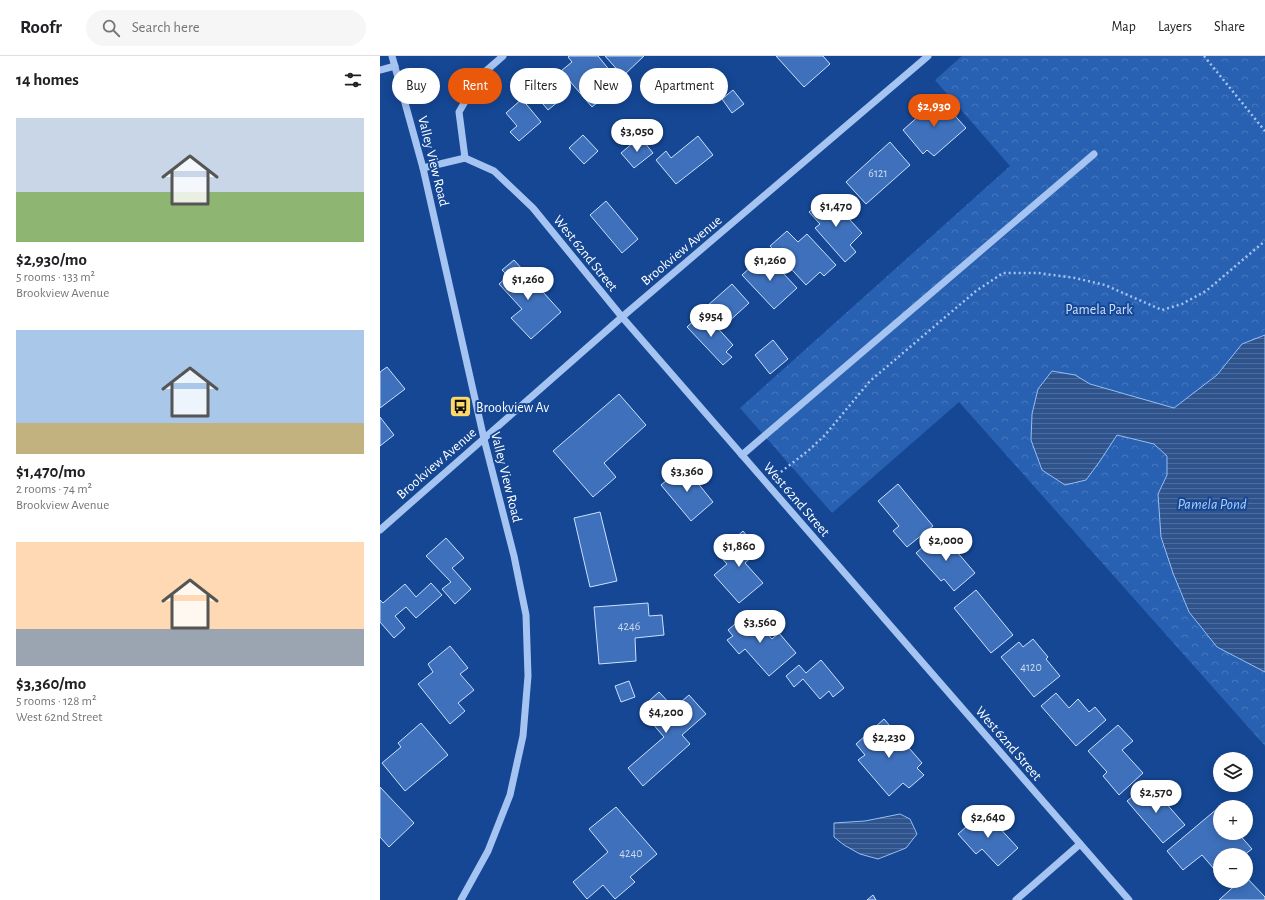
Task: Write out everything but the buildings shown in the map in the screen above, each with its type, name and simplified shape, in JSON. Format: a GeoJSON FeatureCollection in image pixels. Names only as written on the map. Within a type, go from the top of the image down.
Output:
{"type":"FeatureCollection","features":[{"type":"Feature","properties":{"kind":"street","name":"Valley View Road"},"geometry":{"type":"LineString","coordinates":[[392,56],[423,168],[484,439],[514,556],[526,615],[528,676],[523,736],[510,795],[488,852],[461,900]]}},
{"type":"Feature","properties":{"kind":"street"},"geometry":{"type":"LineString","coordinates":[[423,168],[465,158],[459,112],[479,77],[503,56]]}},
{"type":"Feature","properties":{"kind":"street","name":"Brookview Avenue"},"geometry":{"type":"LineString","coordinates":[[380,530],[622,317],[928,56]]}},
{"type":"Feature","properties":{"kind":"street"},"geometry":{"type":"LineString","coordinates":[[380,70],[395,66]]}},
{"type":"Feature","properties":{"kind":"street"},"geometry":{"type":"LineString","coordinates":[[742,455],[1094,154]]}},
{"type":"Feature","properties":{"kind":"street","name":"West 62nd Street"},"geometry":{"type":"LineString","coordinates":[[465,158],[494,172],[533,208],[622,317],[1129,900]]}},
{"type":"Feature","properties":{"kind":"street"},"geometry":{"type":"LineString","coordinates":[[1016,900],[1080,844]]}},
{"type":"Feature","properties":{"kind":"path"},"geometry":{"type":"LineString","coordinates":[[1204,56],[1265,131]]}},
{"type":"Feature","properties":{"kind":"path"},"geometry":{"type":"LineString","coordinates":[[766,484],[826,435],[870,381],[976,292],[1003,273],[1038,273],[1075,278],[1105,285],[1162,310],[1182,304],[1206,291],[1265,241]]}},
{"type":"Feature","properties":{"kind":"green space","name":"Pamela Park"},"geometry":{"type":"Polygon","coordinates":[[[962,56],[1265,56],[1265,746],[959,402],[832,513],[740,408],[1010,166],[935,80],[962,56]]]}},
{"type":"Feature","properties":{"kind":"water","name":"Pamela Pond"},"geometry":{"type":"Polygon","coordinates":[[[1265,335],[1265,672],[1217,647],[1189,612],[1173,573],[1161,537],[1158,494],[1167,475],[1167,456],[1154,444],[1117,435],[1086,480],[1065,485],[1042,470],[1031,440],[1032,414],[1038,389],[1052,371],[1075,375],[1090,384],[1174,408],[1217,375],[1242,344],[1265,335]]]}},
{"type":"Feature","properties":{"kind":"water"},"geometry":{"type":"Polygon","coordinates":[[[900,814],[910,819],[917,834],[906,848],[878,859],[860,854],[844,845],[834,837],[834,823],[865,821],[900,814]]]}},
{"type":"Feature","properties":{"kind":"place","name":"Brookview Av"},"geometry":{"type":"Point","coordinates":[460,407]}}]}
